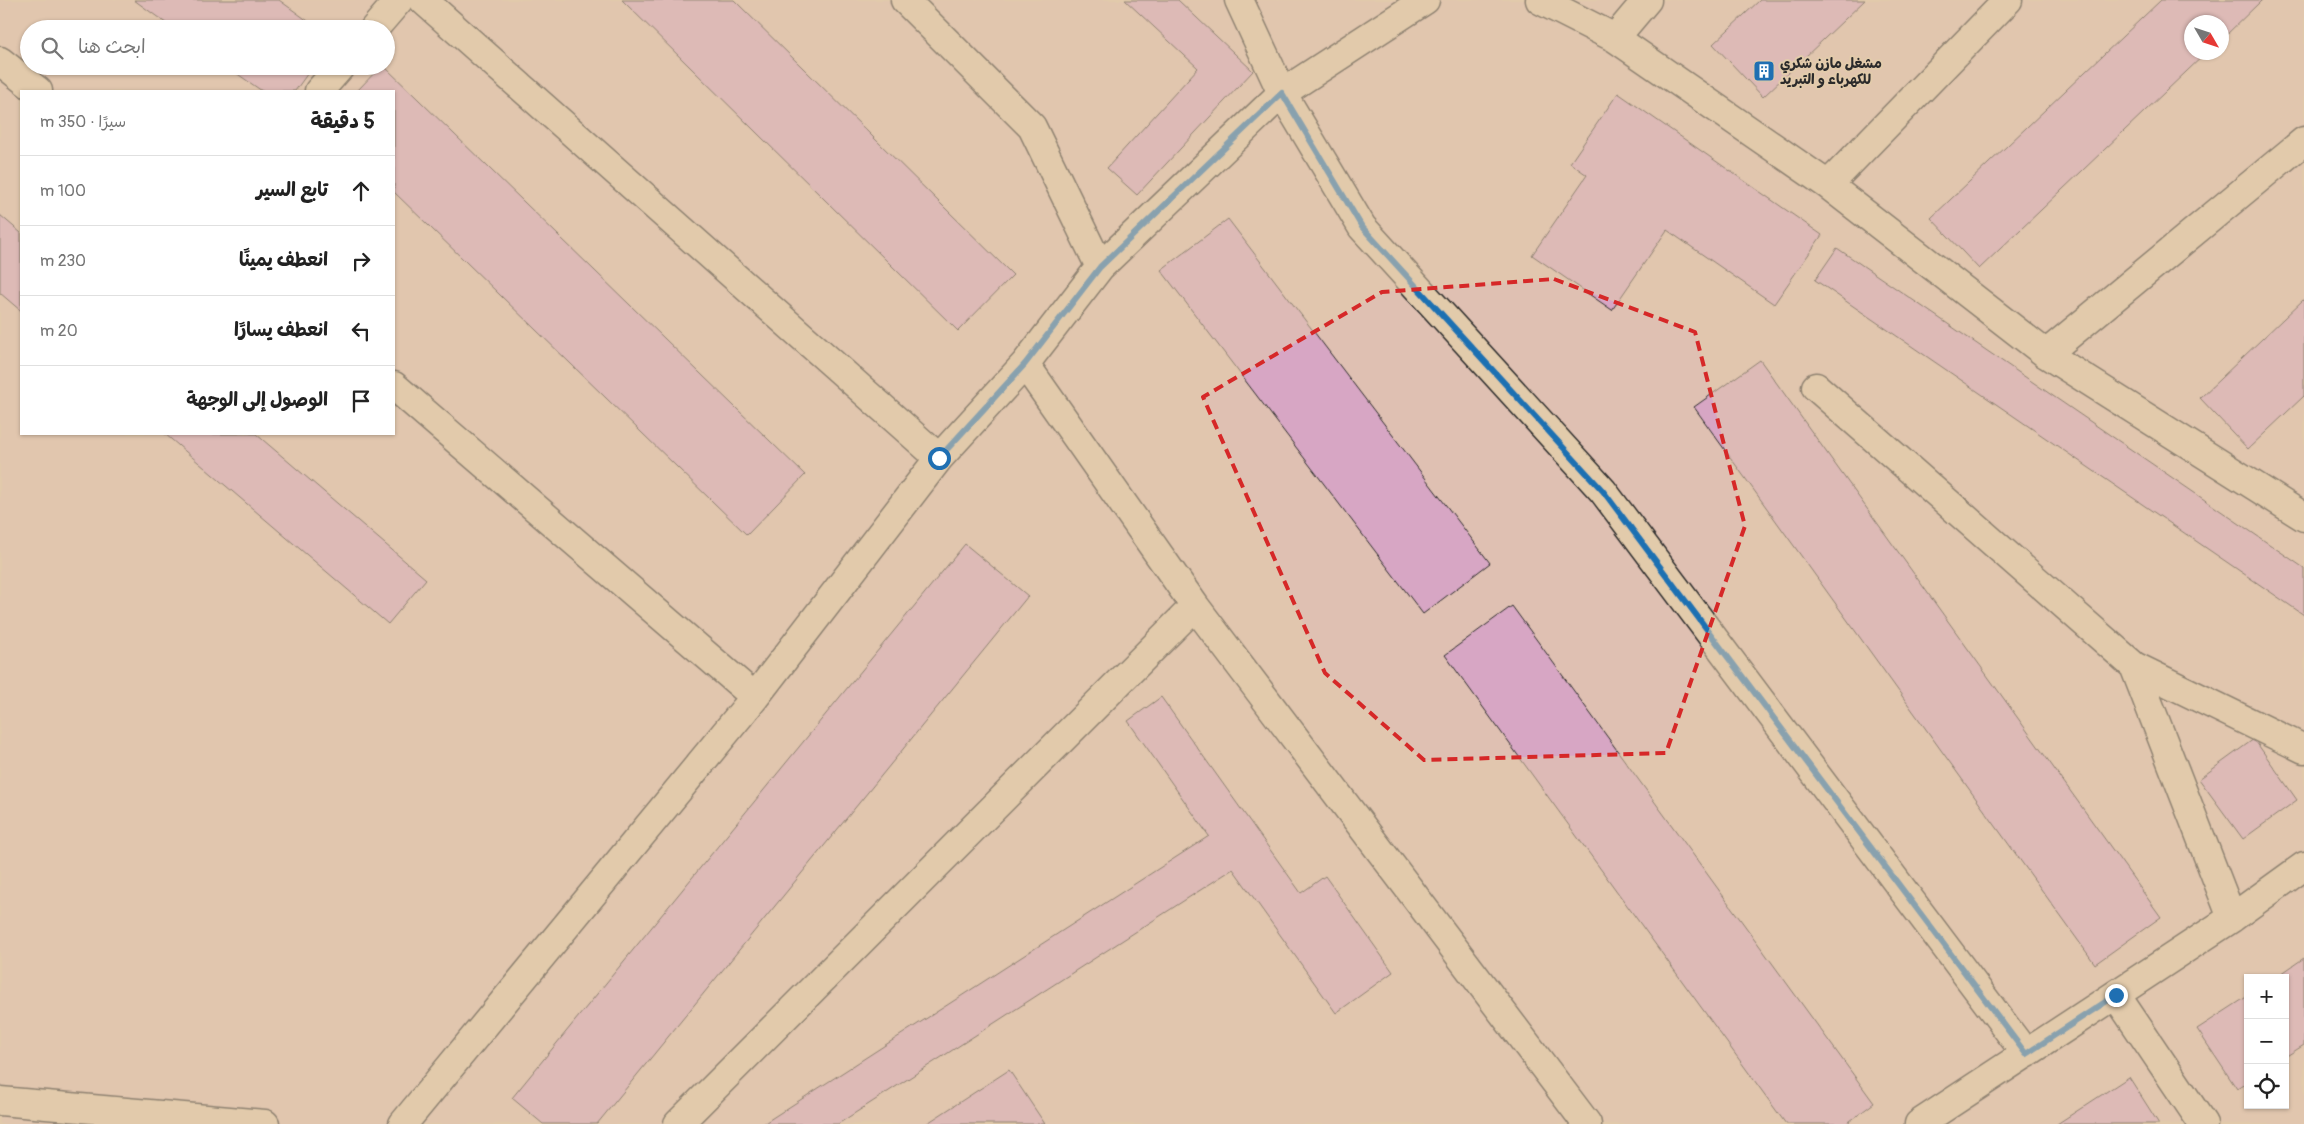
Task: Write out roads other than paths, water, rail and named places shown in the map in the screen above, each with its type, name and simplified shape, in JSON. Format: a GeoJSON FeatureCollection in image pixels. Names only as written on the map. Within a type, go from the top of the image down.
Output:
{"type":"FeatureCollection","features":[{"type":"Feature","properties":{"kind":"street"},"geometry":{"type":"LineString","coordinates":[[382,20],[399,0]]}},
{"type":"Feature","properties":{"kind":"street"},"geometry":{"type":"LineString","coordinates":[[423,0],[939,458]]}},
{"type":"Feature","properties":{"kind":"street"},"geometry":{"type":"LineString","coordinates":[[905,0],[1032,127],[1100,267]]}},
{"type":"Feature","properties":{"kind":"street"},"geometry":{"type":"LineString","coordinates":[[1239,0],[1282,93],[1362,227],[1603,491],[2026,1054]]}},
{"type":"Feature","properties":{"kind":"street"},"geometry":{"type":"LineString","coordinates":[[403,1124],[755,697],[939,458],[1025,364],[1100,267],[1282,93],[1425,0]]}},
{"type":"Feature","properties":{"kind":"street"},"geometry":{"type":"LineString","coordinates":[[1540,0],[1615,38],[1828,185],[2046,354],[2304,517]]}},
{"type":"Feature","properties":{"kind":"street"},"geometry":{"type":"LineString","coordinates":[[1615,38],[1647,0]]}},
{"type":"Feature","properties":{"kind":"street"},"geometry":{"type":"LineString","coordinates":[[1828,185],[2008,0]]}},
{"type":"Feature","properties":{"kind":"street"},"geometry":{"type":"LineString","coordinates":[[0,61],[37,90]]}},
{"type":"Feature","properties":{"kind":"street"},"geometry":{"type":"LineString","coordinates":[[320,90],[333,75]]}},
{"type":"Feature","properties":{"kind":"street"},"geometry":{"type":"LineString","coordinates":[[2046,354],[2304,141]]}},
{"type":"Feature","properties":{"kind":"street"},"geometry":{"type":"LineString","coordinates":[[1025,364],[1195,606],[1586,1124]]}},
{"type":"Feature","properties":{"kind":"street"},"geometry":{"type":"LineString","coordinates":[[395,387],[755,697]]}},
{"type":"Feature","properties":{"kind":"street"},"geometry":{"type":"LineString","coordinates":[[1816,387],[2134,666],[2304,749]]}},
{"type":"Feature","properties":{"kind":"street"},"geometry":{"type":"LineString","coordinates":[[678,1124],[1195,606]]}},
{"type":"Feature","properties":{"kind":"street"},"geometry":{"type":"LineString","coordinates":[[2134,666],[2232,918]]}},
{"type":"Feature","properties":{"kind":"street"},"geometry":{"type":"LineString","coordinates":[[1919,1124],[2232,918],[2304,866]]}},
{"type":"Feature","properties":{"kind":"street"},"geometry":{"type":"LineString","coordinates":[[2116,995],[2203,1124]]}},
{"type":"Feature","properties":{"kind":"street"},"geometry":{"type":"LineString","coordinates":[[0,1101],[259,1124]]}},
{"type":"Feature","properties":{"kind":"place","name":"مشغل مازن شكري للكهرباء و التبريد"},"geometry":{"type":"Point","coordinates":[1764,71]}}]}
